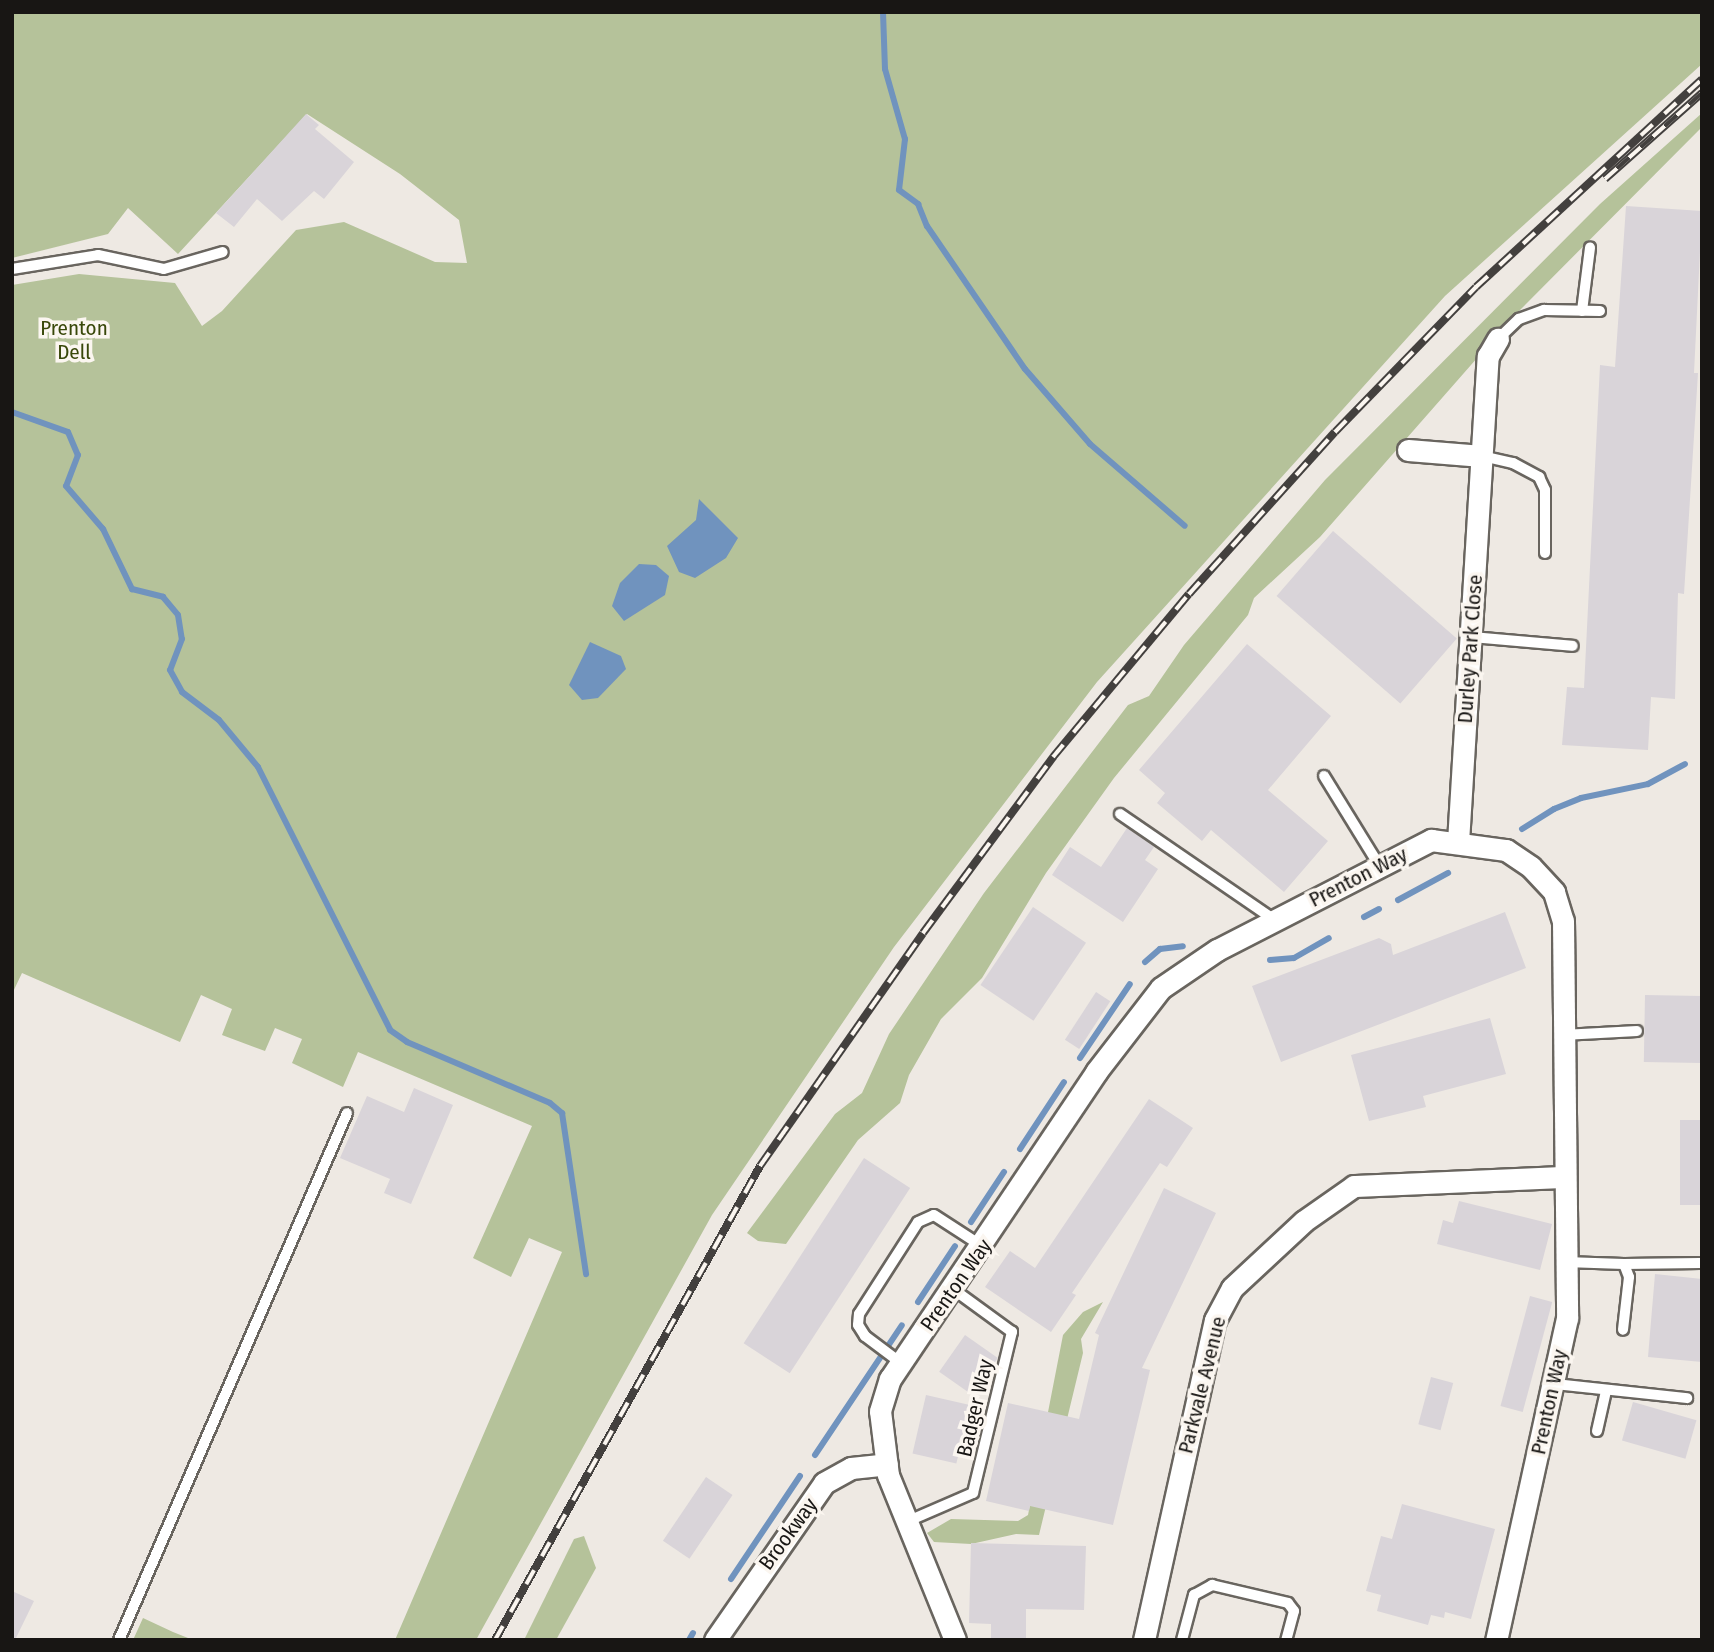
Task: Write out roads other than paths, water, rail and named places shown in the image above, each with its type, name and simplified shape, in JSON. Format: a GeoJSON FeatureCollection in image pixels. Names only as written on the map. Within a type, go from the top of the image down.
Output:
{"type":"FeatureCollection","features":[{"type":"Feature","properties":{"kind":"street","name":"Durley Park Close"},"geometry":{"type":"LineString","coordinates":[[1458,842],[1488,356],[1498,339]]}},
{"type":"Feature","properties":{"kind":"street"},"geometry":{"type":"LineString","coordinates":[[1408,450],[1482,456]]}},
{"type":"Feature","properties":{"kind":"street","name":"Prenton Way"},"geometry":{"type":"LineString","coordinates":[[955,1640],[906,1522],[887,1464],[880,1411],[890,1379],[982,1247],[1096,1072],[1161,988],[1217,950],[1378,865],[1431,841],[1458,842],[1506,850],[1531,866],[1554,892],[1563,921],[1563,1177],[1567,1318],[1555,1384],[1496,1640]]}},
{"type":"Feature","properties":{"kind":"street","name":"Parkvale Avenue"},"geometry":{"type":"LineString","coordinates":[[1144,1640],[1215,1320],[1232,1287],[1304,1221],[1354,1186],[1563,1177]]}},
{"type":"Feature","properties":{"kind":"street","name":"Brookway"},"geometry":{"type":"LineString","coordinates":[[715,1640],[824,1483],[851,1468],[887,1464]]}},
{"type":"Feature","properties":{"kind":"lane"},"geometry":{"type":"LineString","coordinates":[[1582,311],[1590,248]]}},
{"type":"Feature","properties":{"kind":"lane"},"geometry":{"type":"LineString","coordinates":[[12,269],[98,255],[163,269],[223,252]]}},
{"type":"Feature","properties":{"kind":"lane"},"geometry":{"type":"LineString","coordinates":[[1498,339],[1519,319],[1544,310],[1600,311]]}},
{"type":"Feature","properties":{"kind":"lane"},"geometry":{"type":"LineString","coordinates":[[1482,456],[1513,463],[1539,477],[1545,490],[1545,553]]}},
{"type":"Feature","properties":{"kind":"lane"},"geometry":{"type":"LineString","coordinates":[[1471,637],[1573,646]]}},
{"type":"Feature","properties":{"kind":"lane"},"geometry":{"type":"LineString","coordinates":[[1324,776],[1378,865]]}},
{"type":"Feature","properties":{"kind":"lane"},"geometry":{"type":"LineString","coordinates":[[1120,814],[1275,920]]}},
{"type":"Feature","properties":{"kind":"lane"},"geometry":{"type":"LineString","coordinates":[[1563,1035],[1637,1031]]}},
{"type":"Feature","properties":{"kind":"lane"},"geometry":{"type":"LineString","coordinates":[[119,1640],[347,1114]]}},
{"type":"Feature","properties":{"kind":"lane"},"geometry":{"type":"LineString","coordinates":[[901,1363],[865,1336],[858,1325],[859,1314],[918,1222],[934,1215],[982,1247]]}},
{"type":"Feature","properties":{"kind":"lane"},"geometry":{"type":"LineString","coordinates":[[1565,1262],[1700,1263]]}},
{"type":"Feature","properties":{"kind":"lane"},"geometry":{"type":"LineString","coordinates":[[1623,1330],[1629,1277],[1624,1264]]}},
{"type":"Feature","properties":{"kind":"lane","name":"Badger Way"},"geometry":{"type":"LineString","coordinates":[[906,1522],[973,1493],[1012,1332],[953,1289]]}},
{"type":"Feature","properties":{"kind":"lane"},"geometry":{"type":"LineString","coordinates":[[1555,1384],[1687,1398]]}},
{"type":"Feature","properties":{"kind":"lane"},"geometry":{"type":"LineString","coordinates":[[1598,1431],[1606,1391]]}},
{"type":"Feature","properties":{"kind":"lane"},"geometry":{"type":"LineString","coordinates":[[1182,1640],[1195,1595],[1212,1585],[1288,1603],[1294,1611],[1286,1640]]}},
{"type":"Feature","properties":{"kind":"water"},"geometry":{"type":"Polygon","coordinates":[[[699,499],[738,538],[726,558],[695,578],[679,572],[667,546],[696,520],[699,499]]]}},
{"type":"Feature","properties":{"kind":"water"},"geometry":{"type":"Polygon","coordinates":[[[639,564],[656,565],[669,576],[665,595],[624,621],[612,606],[620,583],[639,564]]]}},
{"type":"Feature","properties":{"kind":"water"},"geometry":{"type":"Polygon","coordinates":[[[590,642],[621,656],[626,669],[598,698],[582,700],[569,685],[590,642]]]}},
{"type":"Feature","properties":{"kind":"waterway"},"geometry":{"type":"LineString","coordinates":[[883,12],[885,69],[905,139],[899,190],[918,204],[927,226],[1025,369],[1090,444],[1185,526]]}},
{"type":"Feature","properties":{"kind":"waterway"},"geometry":{"type":"LineString","coordinates":[[12,412],[68,432],[78,455],[66,486],[103,529],[132,589],[163,597],[178,615],[182,639],[170,670],[182,692],[219,720],[258,767],[390,1030],[407,1042],[550,1103],[562,1113],[586,1274]]}},
{"type":"Feature","properties":{"kind":"waterway"},"geometry":{"type":"LineString","coordinates":[[1522,829],[1554,809],[1581,798],[1648,784],[1685,764]]}},
{"type":"Feature","properties":{"kind":"waterway"},"geometry":{"type":"LineString","coordinates":[[1398,900],[1448,873]]}},
{"type":"Feature","properties":{"kind":"waterway"},"geometry":{"type":"LineString","coordinates":[[1364,917],[1379,909]]}},
{"type":"Feature","properties":{"kind":"waterway"},"geometry":{"type":"LineString","coordinates":[[1270,960],[1294,958],[1329,938]]}},
{"type":"Feature","properties":{"kind":"waterway"},"geometry":{"type":"LineString","coordinates":[[1145,962],[1160,949],[1183,946]]}},
{"type":"Feature","properties":{"kind":"waterway"},"geometry":{"type":"LineString","coordinates":[[1080,1058],[1130,984]]}},
{"type":"Feature","properties":{"kind":"waterway"},"geometry":{"type":"LineString","coordinates":[[1020,1149],[1064,1082]]}},
{"type":"Feature","properties":{"kind":"waterway"},"geometry":{"type":"LineString","coordinates":[[971,1222],[1004,1172]]}},
{"type":"Feature","properties":{"kind":"waterway"},"geometry":{"type":"LineString","coordinates":[[918,1302],[955,1246]]}},
{"type":"Feature","properties":{"kind":"waterway"},"geometry":{"type":"LineString","coordinates":[[815,1455],[902,1325]]}},
{"type":"Feature","properties":{"kind":"waterway"},"geometry":{"type":"LineString","coordinates":[[731,1579],[800,1476]]}},
{"type":"Feature","properties":{"kind":"waterway"},"geometry":{"type":"LineString","coordinates":[[689,1640],[693,1633]]}},
{"type":"Feature","properties":{"kind":"railway"},"geometry":{"type":"LineString","coordinates":[[495,1640],[760,1166],[923,933],[1053,757],[1189,594],[1335,432],[1476,287],[1702,79]]}},
{"type":"Feature","properties":{"kind":"railway"},"geometry":{"type":"LineString","coordinates":[[1605,179],[1702,93]]}},
{"type":"Feature","properties":{"kind":"park label","name":"Prenton Dell"},"geometry":{"type":"Point","coordinates":[74,340]}}]}
